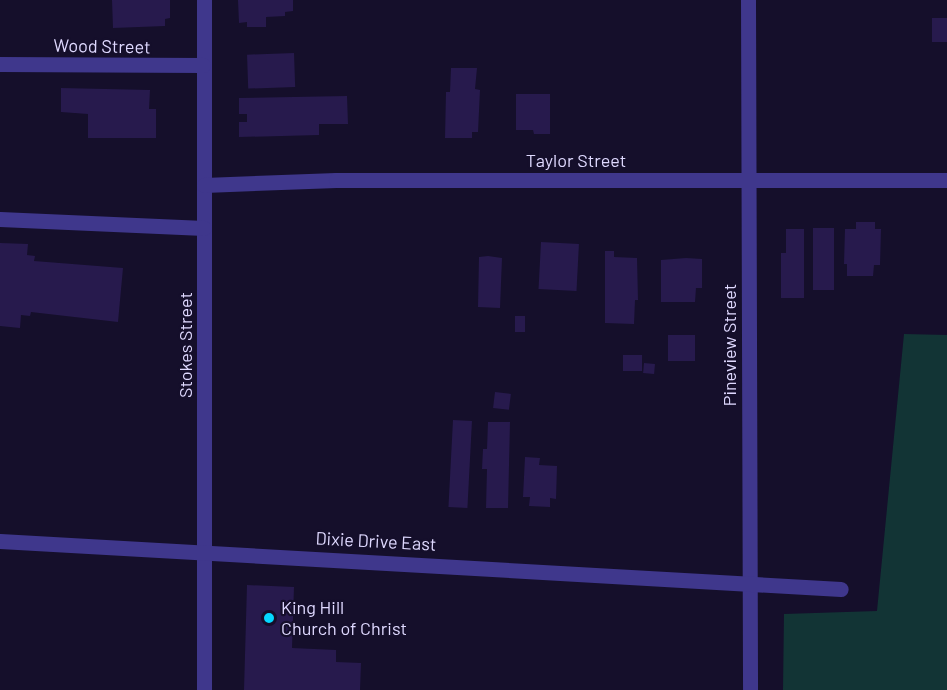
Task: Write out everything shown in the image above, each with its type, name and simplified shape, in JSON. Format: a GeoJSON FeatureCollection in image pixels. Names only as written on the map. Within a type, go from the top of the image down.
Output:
{"type":"FeatureCollection","features":[{"type":"Feature","properties":{"kind":"street","name":"Stokes Street"},"geometry":{"type":"LineString","coordinates":[[204,0],[204,690]]}},
{"type":"Feature","properties":{"kind":"street","name":"Pineview Street"},"geometry":{"type":"LineString","coordinates":[[748,0],[750,690]]}},
{"type":"Feature","properties":{"kind":"street","name":"Wood Street"},"geometry":{"type":"LineString","coordinates":[[0,64],[204,65]]}},
{"type":"Feature","properties":{"kind":"street","name":"Taylor Street"},"geometry":{"type":"LineString","coordinates":[[204,185],[336,180],[947,180]]}},
{"type":"Feature","properties":{"kind":"street"},"geometry":{"type":"LineString","coordinates":[[0,219],[204,228]]}},
{"type":"Feature","properties":{"kind":"street","name":"Dixie Drive East"},"geometry":{"type":"LineString","coordinates":[[0,541],[204,550],[841,589]]}},
{"type":"Feature","properties":{"kind":"green space"},"geometry":{"type":"Polygon","coordinates":[[[904,334],[947,335],[947,690],[783,690],[784,614],[877,611],[904,334]]]}},
{"type":"Feature","properties":{"kind":"building"},"geometry":{"type":"Polygon","coordinates":[[[112,0],[170,0],[170,18],[165,19],[165,26],[113,28],[112,0]]]}},
{"type":"Feature","properties":{"kind":"building"},"geometry":{"type":"Polygon","coordinates":[[[238,0],[293,0],[293,11],[285,12],[285,16],[266,17],[266,27],[247,27],[247,22],[239,23],[238,0]]]}},
{"type":"Feature","properties":{"kind":"building"},"geometry":{"type":"Polygon","coordinates":[[[932,18],[947,18],[947,42],[932,42],[932,18]]]}},
{"type":"Feature","properties":{"kind":"building"},"geometry":{"type":"Polygon","coordinates":[[[294,53],[295,87],[248,89],[247,55],[294,53]]]}},
{"type":"Feature","properties":{"kind":"building"},"geometry":{"type":"Polygon","coordinates":[[[451,68],[477,68],[475,89],[480,90],[478,132],[472,132],[472,138],[445,138],[446,92],[450,92],[451,68]]]}},
{"type":"Feature","properties":{"kind":"building"},"geometry":{"type":"Polygon","coordinates":[[[61,88],[150,90],[149,109],[156,109],[156,138],[88,138],[88,114],[61,112],[61,88]]]}},
{"type":"Feature","properties":{"kind":"building"},"geometry":{"type":"Polygon","coordinates":[[[516,94],[550,94],[550,134],[534,134],[533,130],[516,130],[516,94]]]}},
{"type":"Feature","properties":{"kind":"building"},"geometry":{"type":"Polygon","coordinates":[[[347,96],[348,124],[319,124],[319,135],[239,137],[239,122],[247,122],[247,114],[239,114],[239,98],[347,96]]]}},
{"type":"Feature","properties":{"kind":"building"},"geometry":{"type":"Polygon","coordinates":[[[856,222],[875,222],[875,229],[881,229],[880,265],[874,265],[873,276],[847,276],[847,264],[844,264],[845,229],[856,229],[856,222]]]}},
{"type":"Feature","properties":{"kind":"building"},"geometry":{"type":"Polygon","coordinates":[[[813,228],[834,228],[834,290],[813,290],[813,228]]]}},
{"type":"Feature","properties":{"kind":"building"},"geometry":{"type":"Polygon","coordinates":[[[786,229],[804,229],[804,298],[781,298],[781,253],[786,253],[786,229]]]}},
{"type":"Feature","properties":{"kind":"building"},"geometry":{"type":"Polygon","coordinates":[[[541,242],[579,244],[576,291],[539,289],[541,242]]]}},
{"type":"Feature","properties":{"kind":"building"},"geometry":{"type":"Polygon","coordinates":[[[0,243],[28,244],[27,255],[35,256],[34,261],[123,268],[118,322],[31,312],[30,316],[21,315],[20,328],[0,326],[0,243]]]}},
{"type":"Feature","properties":{"kind":"building"},"geometry":{"type":"Polygon","coordinates":[[[605,251],[614,251],[614,257],[637,258],[638,300],[635,300],[634,324],[605,323],[605,251]]]}},
{"type":"Feature","properties":{"kind":"building"},"geometry":{"type":"Polygon","coordinates":[[[479,257],[502,258],[500,308],[478,307],[479,257]]]}},
{"type":"Feature","properties":{"kind":"building"},"geometry":{"type":"Polygon","coordinates":[[[702,259],[702,288],[696,288],[695,302],[661,302],[661,260],[702,259]]]}},
{"type":"Feature","properties":{"kind":"building"},"geometry":{"type":"Polygon","coordinates":[[[515,316],[525,316],[525,332],[515,332],[515,316]]]}},
{"type":"Feature","properties":{"kind":"building"},"geometry":{"type":"Polygon","coordinates":[[[668,335],[695,335],[695,361],[668,361],[668,335]]]}},
{"type":"Feature","properties":{"kind":"building"},"geometry":{"type":"Polygon","coordinates":[[[623,355],[642,355],[642,371],[623,371],[623,355]]]}},
{"type":"Feature","properties":{"kind":"building"},"geometry":{"type":"Polygon","coordinates":[[[644,363],[655,364],[654,374],[643,373],[644,363]]]}},
{"type":"Feature","properties":{"kind":"building"},"geometry":{"type":"Polygon","coordinates":[[[495,392],[511,394],[509,410],[493,408],[495,392]]]}},
{"type":"Feature","properties":{"kind":"building"},"geometry":{"type":"Polygon","coordinates":[[[453,420],[472,421],[467,508],[448,507],[453,420]]]}},
{"type":"Feature","properties":{"kind":"building"},"geometry":{"type":"Polygon","coordinates":[[[488,422],[510,422],[508,508],[486,508],[487,469],[482,469],[483,449],[487,449],[488,422]]]}},
{"type":"Feature","properties":{"kind":"building"},"geometry":{"type":"Polygon","coordinates":[[[525,457],[540,458],[539,465],[557,466],[556,499],[550,498],[550,507],[529,506],[530,497],[523,497],[525,457]]]}},
{"type":"Feature","properties":{"kind":"building","name":"King Hill Church of Christ"},"geometry":{"type":"Polygon","coordinates":[[[247,585],[294,587],[292,648],[336,650],[336,662],[361,663],[360,690],[244,690],[247,585]]]}},
{"type":"Feature","properties":{"kind":"place","name":"King Hill Church of Christ"},"geometry":{"type":"Point","coordinates":[269,618]}}]}
